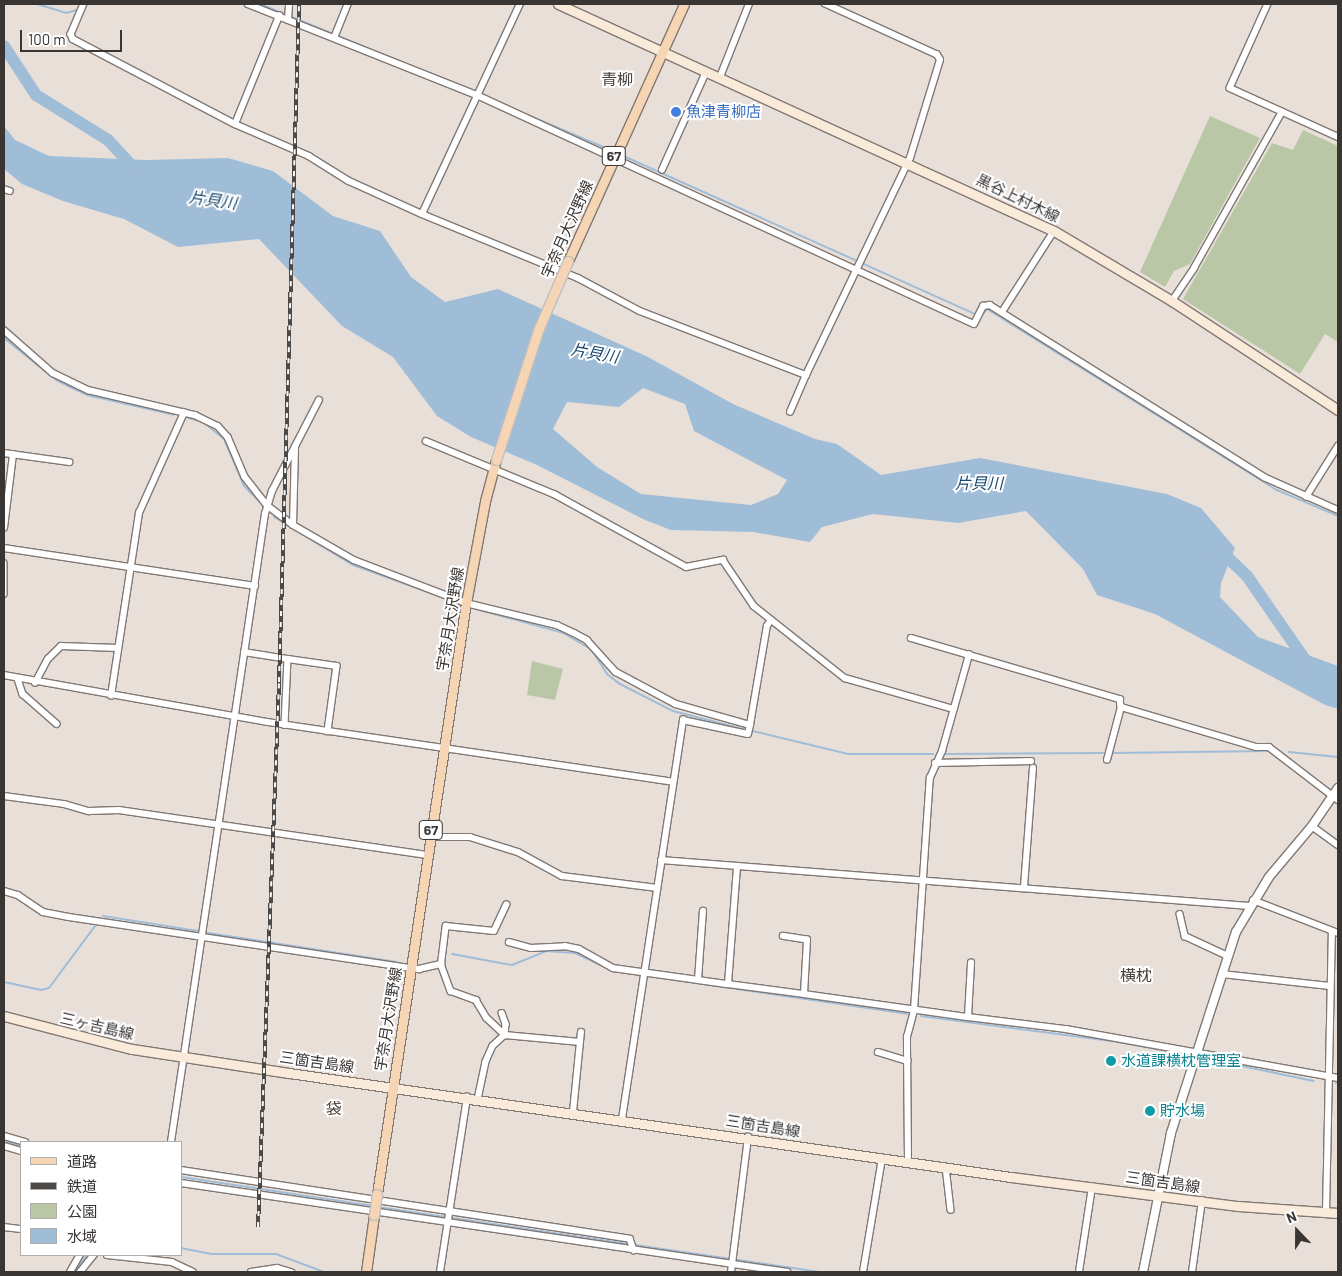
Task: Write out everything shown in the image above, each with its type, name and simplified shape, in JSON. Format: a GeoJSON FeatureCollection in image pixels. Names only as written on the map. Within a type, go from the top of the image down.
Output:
{"type":"FeatureCollection","features":[{"type":"Feature","properties":{"kind":"main road","name":"黒谷上村木線"},"geometry":{"type":"LineString","coordinates":[[558,4],[1054,231],[1172,301],[1338,410]]}},
{"type":"Feature","properties":{"kind":"main road","name":"宇奈月大沢野線"},"geometry":{"type":"LineString","coordinates":[[366,1272],[391,1087],[476,540],[495,464],[536,336],[614,156],[684,4]]}},
{"type":"Feature","properties":{"kind":"main road","name":"三ヶ吉島線"},"geometry":{"type":"LineString","coordinates":[[4,1016],[132,1049],[184,1057]]}},
{"type":"Feature","properties":{"kind":"main road","name":"三箇吉島線"},"geometry":{"type":"LineString","coordinates":[[184,1057],[622,1119],[946,1168],[1202,1201],[1338,1213]]}},
{"type":"Feature","properties":{"kind":"street"},"geometry":{"type":"LineString","coordinates":[[84,4],[71,34],[73,39],[235,124],[310,156],[349,181],[422,214],[578,278],[640,311],[806,375]]}},
{"type":"Feature","properties":{"kind":"street"},"geometry":{"type":"LineString","coordinates":[[248,4],[477,95],[614,156],[974,324],[983,306],[990,305],[1264,477],[1338,510]]}},
{"type":"Feature","properties":{"kind":"street"},"geometry":{"type":"LineString","coordinates":[[288,20],[289,4]]}},
{"type":"Feature","properties":{"kind":"street"},"geometry":{"type":"LineString","coordinates":[[334,38],[348,4]]}},
{"type":"Feature","properties":{"kind":"street"},"geometry":{"type":"LineString","coordinates":[[422,214],[520,4]]}},
{"type":"Feature","properties":{"kind":"street"},"geometry":{"type":"LineString","coordinates":[[720,77],[748,4]]}},
{"type":"Feature","properties":{"kind":"street"},"geometry":{"type":"LineString","coordinates":[[790,412],[907,163],[922,127],[940,60],[937,54],[825,4]]}},
{"type":"Feature","properties":{"kind":"street"},"geometry":{"type":"LineString","coordinates":[[1268,4],[1230,88],[1338,138]]}},
{"type":"Feature","properties":{"kind":"street"},"geometry":{"type":"LineString","coordinates":[[235,124],[279,16]]}},
{"type":"Feature","properties":{"kind":"street"},"geometry":{"type":"LineString","coordinates":[[662,170],[706,72]]}},
{"type":"Feature","properties":{"kind":"street"},"geometry":{"type":"LineString","coordinates":[[1172,301],[1194,268],[1282,112]]}},
{"type":"Feature","properties":{"kind":"street"},"geometry":{"type":"LineString","coordinates":[[1002,312],[1054,231]]}},
{"type":"Feature","properties":{"kind":"street"},"geometry":{"type":"LineString","coordinates":[[4,330],[54,373],[88,390],[184,413],[218,426],[228,437],[245,478],[268,506],[293,525],[354,560],[466,603],[556,625],[587,640],[616,672],[635,684],[676,704],[750,724]]}},
{"type":"Feature","properties":{"kind":"street"},"geometry":{"type":"LineString","coordinates":[[171,1141],[234,717],[268,506],[295,446],[319,400]]}},
{"type":"Feature","properties":{"kind":"street"},"geometry":{"type":"LineString","coordinates":[[111,696],[139,513],[184,413]]}},
{"type":"Feature","properties":{"kind":"street"},"geometry":{"type":"LineString","coordinates":[[426,441],[495,464],[554,494],[686,567],[723,560],[754,606],[845,678],[954,709]]}},
{"type":"Feature","properties":{"kind":"street"},"geometry":{"type":"LineString","coordinates":[[293,525],[295,446]]}},
{"type":"Feature","properties":{"kind":"street"},"geometry":{"type":"LineString","coordinates":[[1306,497],[1338,446]]}},
{"type":"Feature","properties":{"kind":"street"},"geometry":{"type":"LineString","coordinates":[[4,453],[69,462]]}},
{"type":"Feature","properties":{"kind":"street"},"geometry":{"type":"LineString","coordinates":[[4,528],[13,455]]}},
{"type":"Feature","properties":{"kind":"street"},"geometry":{"type":"LineString","coordinates":[[4,548],[255,586]]}},
{"type":"Feature","properties":{"kind":"street"},"geometry":{"type":"LineString","coordinates":[[4,563],[4,594]]}},
{"type":"Feature","properties":{"kind":"street"},"geometry":{"type":"LineString","coordinates":[[622,1119],[682,720],[748,734],[767,626],[771,620]]}},
{"type":"Feature","properties":{"kind":"street"},"geometry":{"type":"LineString","coordinates":[[911,638],[1120,699],[1121,707],[1107,760]]}},
{"type":"Feature","properties":{"kind":"street"},"geometry":{"type":"LineString","coordinates":[[34,683],[48,659],[61,646],[118,648]]}},
{"type":"Feature","properties":{"kind":"street"},"geometry":{"type":"LineString","coordinates":[[244,652],[337,666],[328,731]]}},
{"type":"Feature","properties":{"kind":"street"},"geometry":{"type":"LineString","coordinates":[[908,1162],[907,1037],[914,1010],[930,778],[935,763],[942,751],[969,655]]}},
{"type":"Feature","properties":{"kind":"street"},"geometry":{"type":"LineString","coordinates":[[284,725],[288,659]]}},
{"type":"Feature","properties":{"kind":"street"},"geometry":{"type":"LineString","coordinates":[[4,675],[34,683],[234,717],[672,782]]}},
{"type":"Feature","properties":{"kind":"street"},"geometry":{"type":"LineString","coordinates":[[18,679],[23,694],[57,724]]}},
{"type":"Feature","properties":{"kind":"street"},"geometry":{"type":"LineString","coordinates":[[1121,707],[1256,746],[1269,747],[1336,798]]}},
{"type":"Feature","properties":{"kind":"street"},"geometry":{"type":"LineString","coordinates":[[935,763],[1031,761]]}},
{"type":"Feature","properties":{"kind":"street"},"geometry":{"type":"LineString","coordinates":[[1024,887],[1033,768]]}},
{"type":"Feature","properties":{"kind":"street"},"geometry":{"type":"LineString","coordinates":[[1143,1272],[1171,1133],[1228,956],[1251,903],[1336,798],[1338,788]]}},
{"type":"Feature","properties":{"kind":"street"},"geometry":{"type":"LineString","coordinates":[[4,796],[64,804],[89,811],[119,810],[427,855]]}},
{"type":"Feature","properties":{"kind":"street"},"geometry":{"type":"LineString","coordinates":[[1312,826],[1338,845]]}},
{"type":"Feature","properties":{"kind":"street"},"geometry":{"type":"LineString","coordinates":[[430,837],[480,840],[518,852],[562,876],[657,888]]}},
{"type":"Feature","properties":{"kind":"street"},"geometry":{"type":"LineString","coordinates":[[661,860],[1251,903],[1335,933],[1330,986],[1326,1213]]}},
{"type":"Feature","properties":{"kind":"street"},"geometry":{"type":"LineString","coordinates":[[728,984],[737,866]]}},
{"type":"Feature","properties":{"kind":"street"},"geometry":{"type":"LineString","coordinates":[[4,892],[18,895],[43,912],[418,969],[442,963]]}},
{"type":"Feature","properties":{"kind":"street"},"geometry":{"type":"LineString","coordinates":[[506,905],[494,931],[446,926],[442,963],[451,990],[476,1000],[487,1018],[505,1035],[580,1042]]}},
{"type":"Feature","properties":{"kind":"street"},"geometry":{"type":"LineString","coordinates":[[698,980],[703,912]]}},
{"type":"Feature","properties":{"kind":"street"},"geometry":{"type":"LineString","coordinates":[[1180,914],[1185,936],[1228,956]]}},
{"type":"Feature","properties":{"kind":"street"},"geometry":{"type":"LineString","coordinates":[[783,936],[807,940],[804,994]]}},
{"type":"Feature","properties":{"kind":"street"},"geometry":{"type":"LineString","coordinates":[[510,942],[531,948],[565,946],[579,949],[613,968],[1198,1051],[1328,1078],[1338,1078]]}},
{"type":"Feature","properties":{"kind":"street"},"geometry":{"type":"LineString","coordinates":[[968,1017],[971,963]]}},
{"type":"Feature","properties":{"kind":"street"},"geometry":{"type":"LineString","coordinates":[[1222,974],[1330,986]]}},
{"type":"Feature","properties":{"kind":"street"},"geometry":{"type":"LineString","coordinates":[[478,1099],[486,1062],[493,1046],[505,1035],[506,1024],[502,1013]]}},
{"type":"Feature","properties":{"kind":"street"},"geometry":{"type":"LineString","coordinates":[[573,1112],[581,1032]]}},
{"type":"Feature","properties":{"kind":"street"},"geometry":{"type":"LineString","coordinates":[[878,1052],[908,1061]]}},
{"type":"Feature","properties":{"kind":"street"},"geometry":{"type":"LineString","coordinates":[[440,1272],[446,1222],[467,1098]]}},
{"type":"Feature","properties":{"kind":"street"},"geometry":{"type":"LineString","coordinates":[[4,1136],[22,1141]]}},
{"type":"Feature","properties":{"kind":"street"},"geometry":{"type":"LineString","coordinates":[[731,1272],[748,1138]]}},
{"type":"Feature","properties":{"kind":"street"},"geometry":{"type":"LineString","coordinates":[[4,1146],[20,1151]]}},
{"type":"Feature","properties":{"kind":"street"},"geometry":{"type":"LineString","coordinates":[[863,1272],[882,1159]]}},
{"type":"Feature","properties":{"kind":"street"},"geometry":{"type":"LineString","coordinates":[[946,1168],[951,1210]]}},
{"type":"Feature","properties":{"kind":"street"},"geometry":{"type":"LineString","coordinates":[[182,1170],[630,1239],[634,1250]]}},
{"type":"Feature","properties":{"kind":"street"},"geometry":{"type":"LineString","coordinates":[[182,1183],[634,1250],[733,1260],[788,1272]]}},
{"type":"Feature","properties":{"kind":"street"},"geometry":{"type":"LineString","coordinates":[[1079,1272],[1092,1187]]}},
{"type":"Feature","properties":{"kind":"street"},"geometry":{"type":"LineString","coordinates":[[1192,1272],[1202,1201]]}},
{"type":"Feature","properties":{"kind":"street"},"geometry":{"type":"LineString","coordinates":[[4,1226],[20,1229]]}},
{"type":"Feature","properties":{"kind":"street"},"geometry":{"type":"LineString","coordinates":[[70,1272],[79,1256]]}},
{"type":"Feature","properties":{"kind":"street"},"geometry":{"type":"LineString","coordinates":[[80,1272],[93,1256]]}},
{"type":"Feature","properties":{"kind":"street"},"geometry":{"type":"LineString","coordinates":[[116,1256],[172,1262],[193,1272]]}},
{"type":"Feature","properties":{"kind":"street"},"geometry":{"type":"LineString","coordinates":[[251,1272],[267,1270],[291,1272]]}},
{"type":"Feature","properties":{"kind":"green space"},"geometry":{"type":"Polygon","coordinates":[[[1210,116],[1260,138],[1190,264],[1174,271],[1165,287],[1140,272],[1210,116]]]}},
{"type":"Feature","properties":{"kind":"green space"},"geometry":{"type":"Polygon","coordinates":[[[1303,130],[1338,146],[1338,342],[1325,334],[1300,374],[1183,299],[1272,143],[1293,150],[1303,130]]]}},
{"type":"Feature","properties":{"kind":"green space"},"geometry":{"type":"Polygon","coordinates":[[[532,661],[563,669],[555,700],[527,695],[532,661]]]}},
{"type":"Feature","properties":{"kind":"water"},"geometry":{"type":"Polygon","coordinates":[[[4,126],[15,140],[49,156],[146,160],[228,158],[273,171],[333,216],[380,231],[411,277],[445,302],[498,289],[648,357],[733,404],[815,439],[837,444],[881,475],[980,458],[1167,494],[1201,508],[1235,548],[1221,583],[1220,597],[1258,637],[1338,666],[1338,709],[1325,705],[1155,614],[1097,595],[1083,569],[1026,511],[958,523],[873,514],[822,527],[810,542],[753,532],[671,530],[645,520],[537,465],[471,437],[437,416],[393,357],[342,326],[259,239],[178,247],[124,219],[63,201],[22,184],[4,169],[4,126]],[[643,388],[619,407],[567,402],[553,429],[597,467],[641,494],[751,505],[778,494],[787,480],[694,431],[685,404],[643,388]]]}},
{"type":"Feature","properties":{"kind":"waterway"},"geometry":{"type":"LineString","coordinates":[[37,4],[66,13],[80,9]]}},
{"type":"Feature","properties":{"kind":"waterway"},"geometry":{"type":"LineString","coordinates":[[260,4],[394,59]]}},
{"type":"Feature","properties":{"kind":"waterway","name":"片貝川"},"geometry":{"type":"LineString","coordinates":[[4,46],[36,95],[108,140],[136,170]]}},
{"type":"Feature","properties":{"kind":"waterway"},"geometry":{"type":"LineString","coordinates":[[504,105],[615,152]]}},
{"type":"Feature","properties":{"kind":"waterway"},"geometry":{"type":"LineString","coordinates":[[619,154],[977,315]]}},
{"type":"Feature","properties":{"kind":"waterway"},"geometry":{"type":"LineString","coordinates":[[981,316],[987,309],[1277,490],[1338,516]]}},
{"type":"Feature","properties":{"kind":"waterway"},"geometry":{"type":"LineString","coordinates":[[4,338],[56,380],[87,395],[174,415]]}},
{"type":"Feature","properties":{"kind":"waterway"},"geometry":{"type":"LineString","coordinates":[[188,418],[203,422],[224,439],[244,486],[261,503]]}},
{"type":"Feature","properties":{"kind":"waterway"},"geometry":{"type":"LineString","coordinates":[[274,517],[353,565],[458,603]]}},
{"type":"Feature","properties":{"kind":"waterway","name":"片貝川"},"geometry":{"type":"LineString","coordinates":[[1219,549],[1247,576],[1310,667]]}},
{"type":"Feature","properties":{"kind":"waterway"},"geometry":{"type":"LineString","coordinates":[[476,609],[563,633],[591,649],[607,674],[620,684],[673,711],[747,730]]}},
{"type":"Feature","properties":{"kind":"waterway"},"geometry":{"type":"LineString","coordinates":[[753,731],[848,754],[933,754]]}},
{"type":"Feature","properties":{"kind":"waterway"},"geometry":{"type":"LineString","coordinates":[[1112,753],[1268,751]]}},
{"type":"Feature","properties":{"kind":"waterway"},"geometry":{"type":"LineString","coordinates":[[1289,752],[1338,757]]}},
{"type":"Feature","properties":{"kind":"waterway"},"geometry":{"type":"LineString","coordinates":[[945,754],[1103,753]]}},
{"type":"Feature","properties":{"kind":"waterway"},"geometry":{"type":"LineString","coordinates":[[103,916],[198,931]]}},
{"type":"Feature","properties":{"kind":"waterway"},"geometry":{"type":"LineString","coordinates":[[4,982],[41,990],[49,988],[95,926]]}},
{"type":"Feature","properties":{"kind":"waterway"},"geometry":{"type":"LineString","coordinates":[[208,933],[397,962]]}},
{"type":"Feature","properties":{"kind":"waterway"},"geometry":{"type":"LineString","coordinates":[[452,954],[512,965],[546,951],[575,953],[613,971]]}},
{"type":"Feature","properties":{"kind":"waterway"},"geometry":{"type":"LineString","coordinates":[[623,972],[635,974]]}},
{"type":"Feature","properties":{"kind":"waterway"},"geometry":{"type":"LineString","coordinates":[[648,976],[907,1014]]}},
{"type":"Feature","properties":{"kind":"waterway"},"geometry":{"type":"LineString","coordinates":[[921,1016],[1118,1042],[1183,1054]]}},
{"type":"Feature","properties":{"kind":"waterway"},"geometry":{"type":"LineString","coordinates":[[1203,1058],[1314,1081]]}},
{"type":"Feature","properties":{"kind":"waterway"},"geometry":{"type":"LineString","coordinates":[[4,1141],[20,1146]]}},
{"type":"Feature","properties":{"kind":"waterway"},"geometry":{"type":"LineString","coordinates":[[182,1177],[373,1206]]}},
{"type":"Feature","properties":{"kind":"waterway"},"geometry":{"type":"LineString","coordinates":[[378,1207],[630,1244]]}},
{"type":"Feature","properties":{"kind":"waterway"},"geometry":{"type":"LineString","coordinates":[[635,1245],[820,1272]]}},
{"type":"Feature","properties":{"kind":"waterway"},"geometry":{"type":"LineString","coordinates":[[182,1248],[211,1254],[276,1254],[324,1272]]}},
{"type":"Feature","properties":{"kind":"waterway"},"geometry":{"type":"LineString","coordinates":[[74,1272],[86,1256]]}},
{"type":"Feature","properties":{"kind":"railway"},"geometry":{"type":"LineString","coordinates":[[258,1227],[279,682],[299,4]]}},
{"type":"Feature","properties":{"kind":"place","name":"魚津青柳店"},"geometry":{"type":"Point","coordinates":[676,112]}},
{"type":"Feature","properties":{"kind":"place","name":"水道課横枕管理室"},"geometry":{"type":"Point","coordinates":[1111,1061]}},
{"type":"Feature","properties":{"kind":"place","name":"貯水場"},"geometry":{"type":"Point","coordinates":[1150,1111]}},
{"type":"Feature","properties":{"kind":"district","name":"青柳"},"geometry":{"type":"Point","coordinates":[617,79]}},
{"type":"Feature","properties":{"kind":"district","name":"横枕"},"geometry":{"type":"Point","coordinates":[1136,975]}},
{"type":"Feature","properties":{"kind":"district","name":"袋"},"geometry":{"type":"Point","coordinates":[334,1108]}}]}
